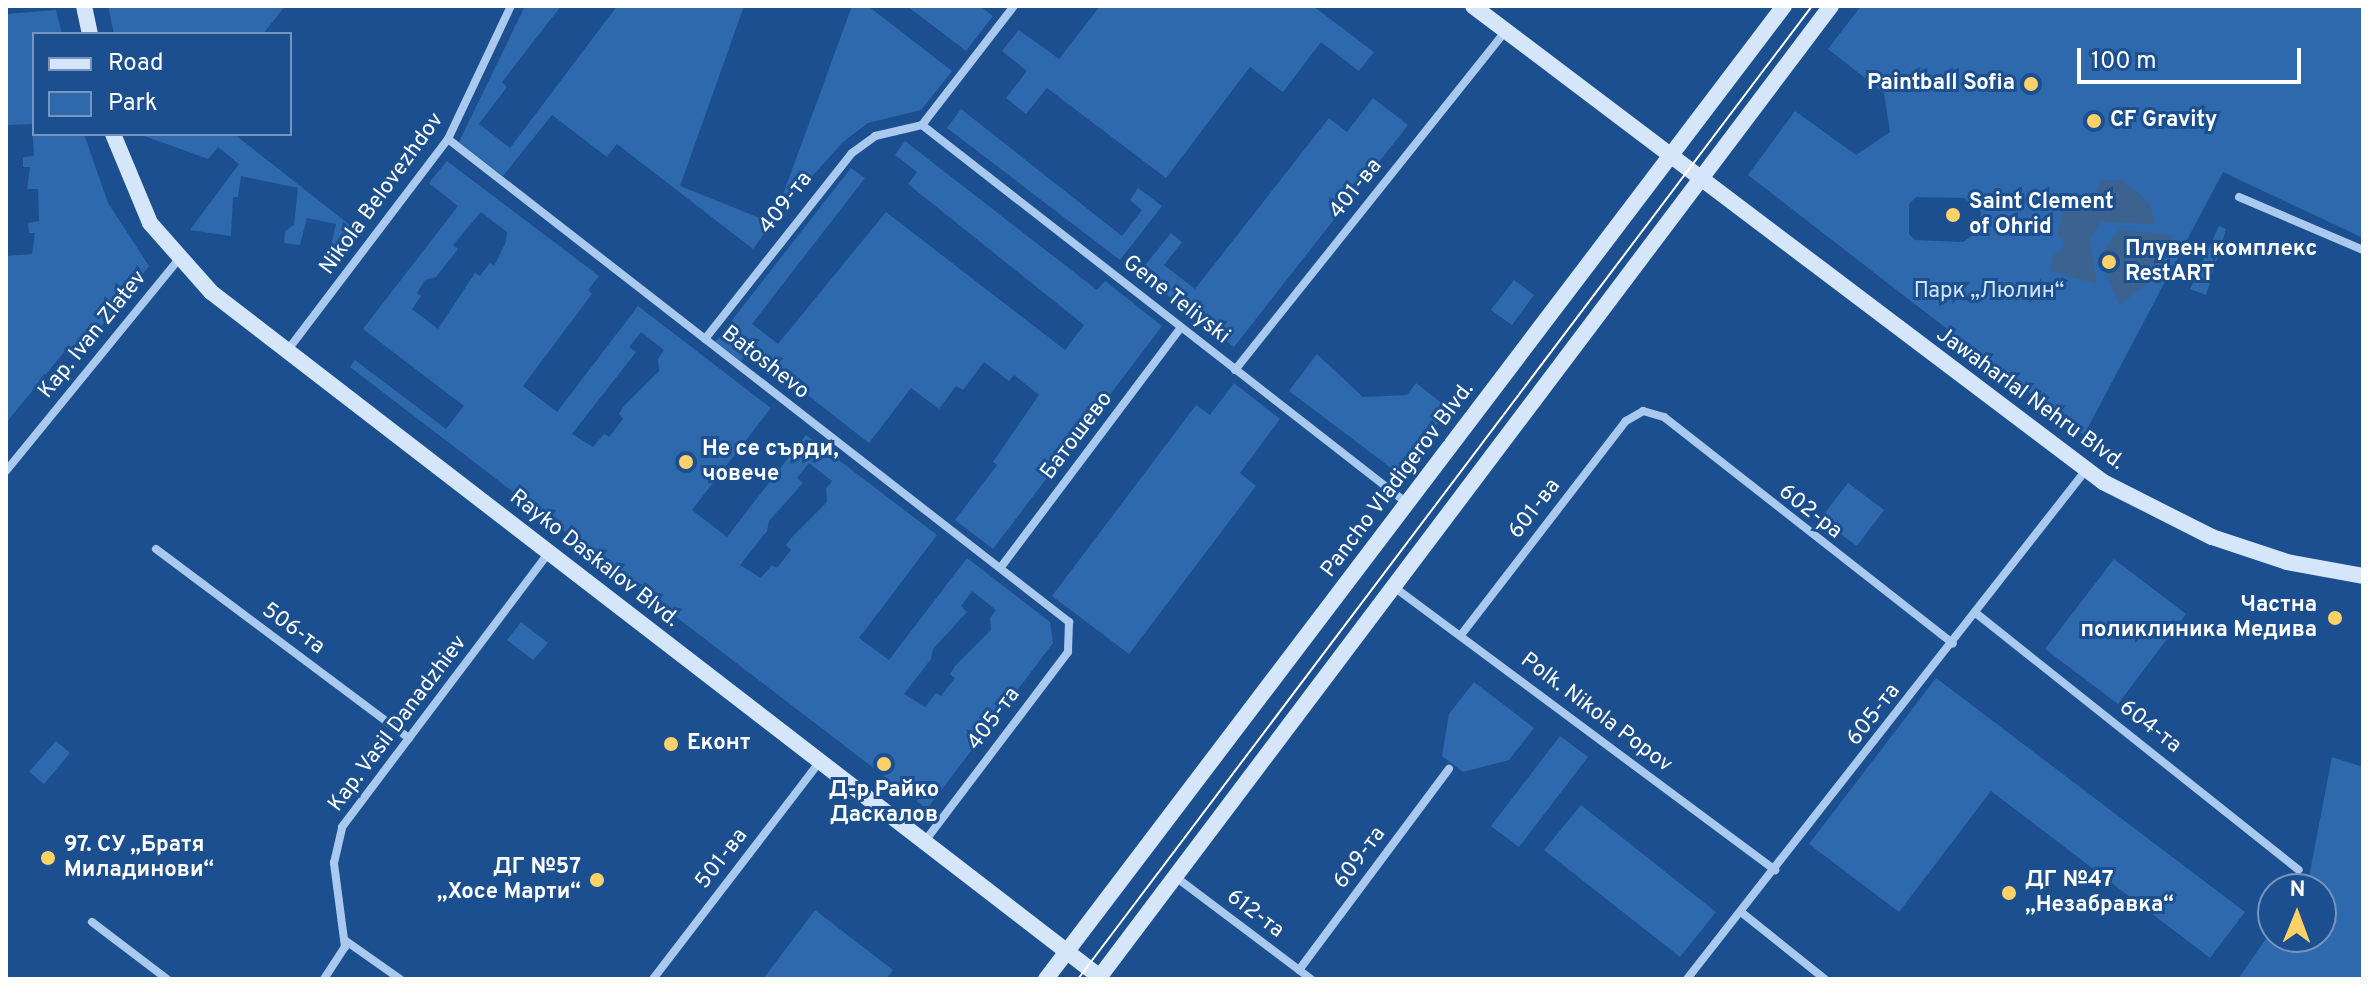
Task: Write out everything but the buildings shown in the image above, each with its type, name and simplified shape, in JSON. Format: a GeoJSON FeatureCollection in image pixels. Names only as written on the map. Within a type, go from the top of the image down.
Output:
{"type":"FeatureCollection","features":[{"type":"Feature","properties":{"kind":"main road"},"geometry":{"type":"LineString","coordinates":[[84,6],[90,32]]}},
{"type":"Feature","properties":{"kind":"main road","name":"Jawaharlal Nehru Blvd."},"geometry":{"type":"LineString","coordinates":[[1473,6],[2086,470],[2212,537],[2287,562],[2363,576]]}},
{"type":"Feature","properties":{"kind":"main road","name":"Pancho Vladigerov Blvd."},"geometry":{"type":"LineString","coordinates":[[1046,979],[1784,6]]}},
{"type":"Feature","properties":{"kind":"main road"},"geometry":{"type":"LineString","coordinates":[[1099,978],[1831,6]]}},
{"type":"Feature","properties":{"kind":"main road","name":"Rayko Daskalov Blvd."},"geometry":{"type":"LineString","coordinates":[[114,136],[139,202],[178,260],[287,351],[1099,978]]}},
{"type":"Feature","properties":{"kind":"street","name":"Nikola Belovezhdov"},"geometry":{"type":"LineString","coordinates":[[287,351],[448,139],[511,6]]}},
{"type":"Feature","properties":{"kind":"street"},"geometry":{"type":"LineString","coordinates":[[922,125],[1014,6]]}},
{"type":"Feature","properties":{"kind":"street","name":"401-ва"},"geometry":{"type":"LineString","coordinates":[[1235,370],[1506,31]]}},
{"type":"Feature","properties":{"kind":"street","name":"Gene Teliyski"},"geometry":{"type":"LineString","coordinates":[[922,125],[1408,504]]}},
{"type":"Feature","properties":{"kind":"street","name":"409-та"},"geometry":{"type":"LineString","coordinates":[[705,339],[852,153],[875,136],[922,125]]}},
{"type":"Feature","properties":{"kind":"street","name":"Batoshevo"},"geometry":{"type":"LineString","coordinates":[[448,139],[1062,613]]}},
{"type":"Feature","properties":{"kind":"street"},"geometry":{"type":"LineString","coordinates":[[2239,197],[2363,250]]}},
{"type":"Feature","properties":{"kind":"street","name":"Kap. Ivan Zlatev"},"geometry":{"type":"LineString","coordinates":[[6,471],[178,260]]}},
{"type":"Feature","properties":{"kind":"street","name":"Батошево"},"geometry":{"type":"LineString","coordinates":[[1001,567],[1181,327]]}},
{"type":"Feature","properties":{"kind":"street","name":"601-ва"},"geometry":{"type":"LineString","coordinates":[[1461,635],[1626,421],[1643,411]]}},
{"type":"Feature","properties":{"kind":"street","name":"602-ра"},"geometry":{"type":"LineString","coordinates":[[1643,411],[1664,417],[1953,644]]}},
{"type":"Feature","properties":{"kind":"street","name":"605-та"},"geometry":{"type":"LineString","coordinates":[[1687,979],[1977,614],[2086,470]]}},
{"type":"Feature","properties":{"kind":"street","name":"506-та"},"geometry":{"type":"LineString","coordinates":[[156,549],[409,738]]}},
{"type":"Feature","properties":{"kind":"street","name":"Kap. Vasil Danadzhiev"},"geometry":{"type":"LineString","coordinates":[[346,941],[334,863],[342,827],[549,552]]}},
{"type":"Feature","properties":{"kind":"street","name":"Polk. Nikola Popov"},"geometry":{"type":"LineString","coordinates":[[1393,587],[1775,870]]}},
{"type":"Feature","properties":{"kind":"street","name":"405-та"},"geometry":{"type":"LineString","coordinates":[[924,842],[1068,652],[1072,632],[1062,613]]}},
{"type":"Feature","properties":{"kind":"street","name":"604-та"},"geometry":{"type":"LineString","coordinates":[[1977,614],[2299,870]]}},
{"type":"Feature","properties":{"kind":"street","name":"501-ва"},"geometry":{"type":"LineString","coordinates":[[653,979],[820,761]]}},
{"type":"Feature","properties":{"kind":"street","name":"609-та"},"geometry":{"type":"LineString","coordinates":[[1299,970],[1449,769]]}},
{"type":"Feature","properties":{"kind":"street","name":"612-та"},"geometry":{"type":"LineString","coordinates":[[1177,878],[1311,979]]}},
{"type":"Feature","properties":{"kind":"street"},"geometry":{"type":"LineString","coordinates":[[1741,912],[1825,979]]}},
{"type":"Feature","properties":{"kind":"street"},"geometry":{"type":"LineString","coordinates":[[92,922],[167,979]]}},
{"type":"Feature","properties":{"kind":"street"},"geometry":{"type":"LineString","coordinates":[[324,979],[343,954],[346,941],[400,979]]}},
{"type":"Feature","properties":{"kind":"green space"},"geometry":{"type":"Polygon","coordinates":[[[108,6],[285,6],[265,32],[114,32],[108,6]]]}},
{"type":"Feature","properties":{"kind":"green space"},"geometry":{"type":"Polygon","coordinates":[[[525,6],[561,6],[502,82],[507,87],[479,124],[510,148],[617,6],[744,6],[680,186],[772,223],[753,249],[617,144],[607,157],[552,115],[503,176],[459,142],[525,6]]]}},
{"type":"Feature","properties":{"kind":"green space"},"geometry":{"type":"Polygon","coordinates":[[[852,6],[868,6],[952,71],[921,110],[868,123],[843,142],[789,202],[781,200],[852,6]]]}},
{"type":"Feature","properties":{"kind":"green space"},"geometry":{"type":"Polygon","coordinates":[[[907,6],[980,6],[993,16],[966,51],[907,6]]]}},
{"type":"Feature","properties":{"kind":"green space"},"geometry":{"type":"Polygon","coordinates":[[[1100,6],[1313,6],[1374,52],[1359,71],[1321,42],[1283,92],[1250,67],[1166,178],[1047,88],[1026,114],[1006,98],[1027,71],[1002,51],[1019,30],[1059,59],[1100,6]]]}},
{"type":"Feature","properties":{"kind":"green space","name":"Парк „Люлин“"},"geometry":{"type":"Polygon","coordinates":[[[1861,6],[2363,6],[2363,238],[2223,172],[2084,435],[1748,175],[1795,111],[1856,155],[1890,132],[1884,93],[1828,49],[1861,6]],[[1916,197],[1909,204],[1909,234],[1915,240],[1963,242],[1980,230],[1981,211],[1964,198],[1916,197]]]}},
{"type":"Feature","properties":{"kind":"green space"},"geometry":{"type":"Polygon","coordinates":[[[56,10],[62,32],[32,32],[32,124],[6,125],[6,14],[56,10]]]}},
{"type":"Feature","properties":{"kind":"green space"},"geometry":{"type":"Polygon","coordinates":[[[1373,98],[1408,125],[1234,347],[1139,273],[1171,233],[1182,242],[1164,265],[1195,289],[1329,118],[1347,132],[1373,98]]]}},
{"type":"Feature","properties":{"kind":"green space"},"geometry":{"type":"Polygon","coordinates":[[[961,109],[1122,236],[1142,210],[1130,200],[1138,188],[1162,206],[1120,260],[947,128],[961,109]]]}},
{"type":"Feature","properties":{"kind":"green space"},"geometry":{"type":"Polygon","coordinates":[[[33,136],[85,136],[108,203],[149,266],[75,360],[64,352],[6,423],[6,256],[32,254],[35,233],[29,233],[28,223],[39,221],[38,189],[27,189],[30,167],[23,167],[23,157],[34,156],[33,136]]]}},
{"type":"Feature","properties":{"kind":"green space"},"geometry":{"type":"Polygon","coordinates":[[[145,136],[237,136],[360,233],[343,257],[329,254],[336,224],[307,218],[300,245],[284,243],[285,231],[294,225],[298,188],[241,176],[238,197],[233,197],[231,236],[190,230],[239,164],[218,147],[208,159],[145,136]]]}},
{"type":"Feature","properties":{"kind":"green space"},"geometry":{"type":"Polygon","coordinates":[[[905,141],[1097,290],[1105,281],[1162,326],[993,549],[955,520],[997,465],[993,462],[1039,395],[1014,375],[1009,381],[984,362],[963,390],[956,386],[939,409],[911,388],[869,443],[750,350],[741,361],[715,342],[851,168],[865,178],[752,324],[778,344],[886,212],[1065,350],[1084,325],[908,184],[917,172],[895,155],[905,141]]]}},
{"type":"Feature","properties":{"kind":"green space"},"geometry":{"type":"Polygon","coordinates":[[[447,161],[599,276],[588,290],[592,294],[523,386],[557,412],[638,306],[771,408],[692,510],[727,537],[806,435],[937,535],[859,638],[889,660],[967,558],[1050,622],[1053,643],[927,809],[350,367],[355,360],[446,429],[464,406],[363,329],[458,206],[429,183],[447,161]],[[481,212],[453,245],[458,249],[436,277],[425,280],[417,293],[421,296],[412,309],[438,329],[475,273],[480,276],[490,263],[494,266],[506,242],[507,232],[481,212]],[[641,332],[629,347],[636,352],[572,434],[593,447],[604,434],[609,437],[623,419],[619,414],[623,407],[659,371],[658,359],[664,350],[641,332]],[[809,463],[797,478],[803,483],[769,521],[767,531],[740,565],[761,578],[772,565],[777,568],[791,550],[786,545],[791,538],[827,502],[826,489],[832,481],[809,463]],[[972,591],[961,606],[967,612],[933,649],[931,659],[904,694],[925,707],[936,693],[941,696],[955,678],[950,674],[955,666],[991,630],[990,618],[996,610],[972,591]]]}},
{"type":"Feature","properties":{"kind":"green space"},"geometry":{"type":"Polygon","coordinates":[[[2219,226],[2226,229],[2206,295],[2190,289],[2219,226]]]}},
{"type":"Feature","properties":{"kind":"green space"},"geometry":{"type":"Polygon","coordinates":[[[1514,280],[1534,295],[1512,325],[1491,310],[1514,280]]]}},
{"type":"Feature","properties":{"kind":"green space"},"geometry":{"type":"Polygon","coordinates":[[[1317,354],[1363,397],[1407,395],[1416,383],[1449,409],[1399,474],[1289,391],[1317,354]]]}},
{"type":"Feature","properties":{"kind":"green space"},"geometry":{"type":"Polygon","coordinates":[[[1234,383],[1280,419],[1240,473],[1256,486],[1129,654],[1052,596],[1196,405],[1210,415],[1234,383]]]}},
{"type":"Feature","properties":{"kind":"green space"},"geometry":{"type":"Polygon","coordinates":[[[1848,483],[1884,510],[1857,546],[1820,519],[1848,483]]]}},
{"type":"Feature","properties":{"kind":"green space"},"geometry":{"type":"Polygon","coordinates":[[[2114,559],[2186,614],[2118,704],[2045,649],[2114,559]]]}},
{"type":"Feature","properties":{"kind":"green space"},"geometry":{"type":"Polygon","coordinates":[[[521,622],[548,643],[533,660],[507,640],[521,622]]]}},
{"type":"Feature","properties":{"kind":"green space"},"geometry":{"type":"Polygon","coordinates":[[[1936,678],[2245,912],[2210,958],[1991,791],[1899,912],[1809,844],[1936,678]]]}},
{"type":"Feature","properties":{"kind":"green space"},"geometry":{"type":"Polygon","coordinates":[[[1474,682],[1534,728],[1509,760],[1463,772],[1442,756],[1449,714],[1474,682]]]}},
{"type":"Feature","properties":{"kind":"green space"},"geometry":{"type":"Polygon","coordinates":[[[1560,736],[1588,757],[1519,847],[1491,826],[1560,736]]]}},
{"type":"Feature","properties":{"kind":"green space"},"geometry":{"type":"Polygon","coordinates":[[[56,741],[70,753],[44,784],[29,772],[56,741]]]}},
{"type":"Feature","properties":{"kind":"green space"},"geometry":{"type":"Polygon","coordinates":[[[2332,757],[2363,767],[2363,979],[2238,979],[2257,952],[2337,953],[2337,873],[2310,873],[2332,757]]]}},
{"type":"Feature","properties":{"kind":"green space"},"geometry":{"type":"Polygon","coordinates":[[[1581,805],[1716,912],[1680,957],[1544,850],[1581,805]]]}},
{"type":"Feature","properties":{"kind":"green space"},"geometry":{"type":"Polygon","coordinates":[[[815,910],[893,970],[886,979],[763,979],[815,910]]]}},
{"type":"Feature","properties":{"kind":"shaded area"},"geometry":{"type":"Polygon","coordinates":[[[2123,180],[2149,203],[2156,224],[2101,222],[2089,239],[2097,284],[2050,271],[2054,255],[2066,245],[2058,235],[2064,202],[2073,196],[2093,195],[2102,181],[2123,180]]]}},
{"type":"Feature","properties":{"kind":"shaded area"},"geometry":{"type":"Polygon","coordinates":[[[2119,230],[2172,235],[2153,279],[2119,305],[2100,255],[2119,230]]]}},
{"type":"Feature","properties":{"kind":"tram line"},"geometry":{"type":"LineString","coordinates":[[1078,979],[1812,6]]}},
{"type":"Feature","properties":{"kind":"place","name":"Paintball Sofia"},"geometry":{"type":"Point","coordinates":[2031,84]}},
{"type":"Feature","properties":{"kind":"place","name":"CF Gravity"},"geometry":{"type":"Point","coordinates":[2094,121]}},
{"type":"Feature","properties":{"kind":"place","name":"Saint Clement of Ohrid"},"geometry":{"type":"Point","coordinates":[1953,215]}},
{"type":"Feature","properties":{"kind":"place","name":"Плувен комплекс RestART"},"geometry":{"type":"Point","coordinates":[2109,262]}},
{"type":"Feature","properties":{"kind":"place","name":"Не се сърди, човече"},"geometry":{"type":"Point","coordinates":[686,462]}},
{"type":"Feature","properties":{"kind":"place","name":"Частна поликлиника Медива"},"geometry":{"type":"Point","coordinates":[2335,618]}},
{"type":"Feature","properties":{"kind":"place","name":"Еконт"},"geometry":{"type":"Point","coordinates":[671,744]}},
{"type":"Feature","properties":{"kind":"place","name":"Д-р Райко Даскалов"},"geometry":{"type":"Point","coordinates":[884,764]}},
{"type":"Feature","properties":{"kind":"place","name":"97. СУ „Братя Миладинови“"},"geometry":{"type":"Point","coordinates":[48,858]}},
{"type":"Feature","properties":{"kind":"place","name":"ДГ №57 „Хосе Марти“"},"geometry":{"type":"Point","coordinates":[597,880]}},
{"type":"Feature","properties":{"kind":"place","name":"ДГ №47 „Незабравка“"},"geometry":{"type":"Point","coordinates":[2009,893]}}]}
